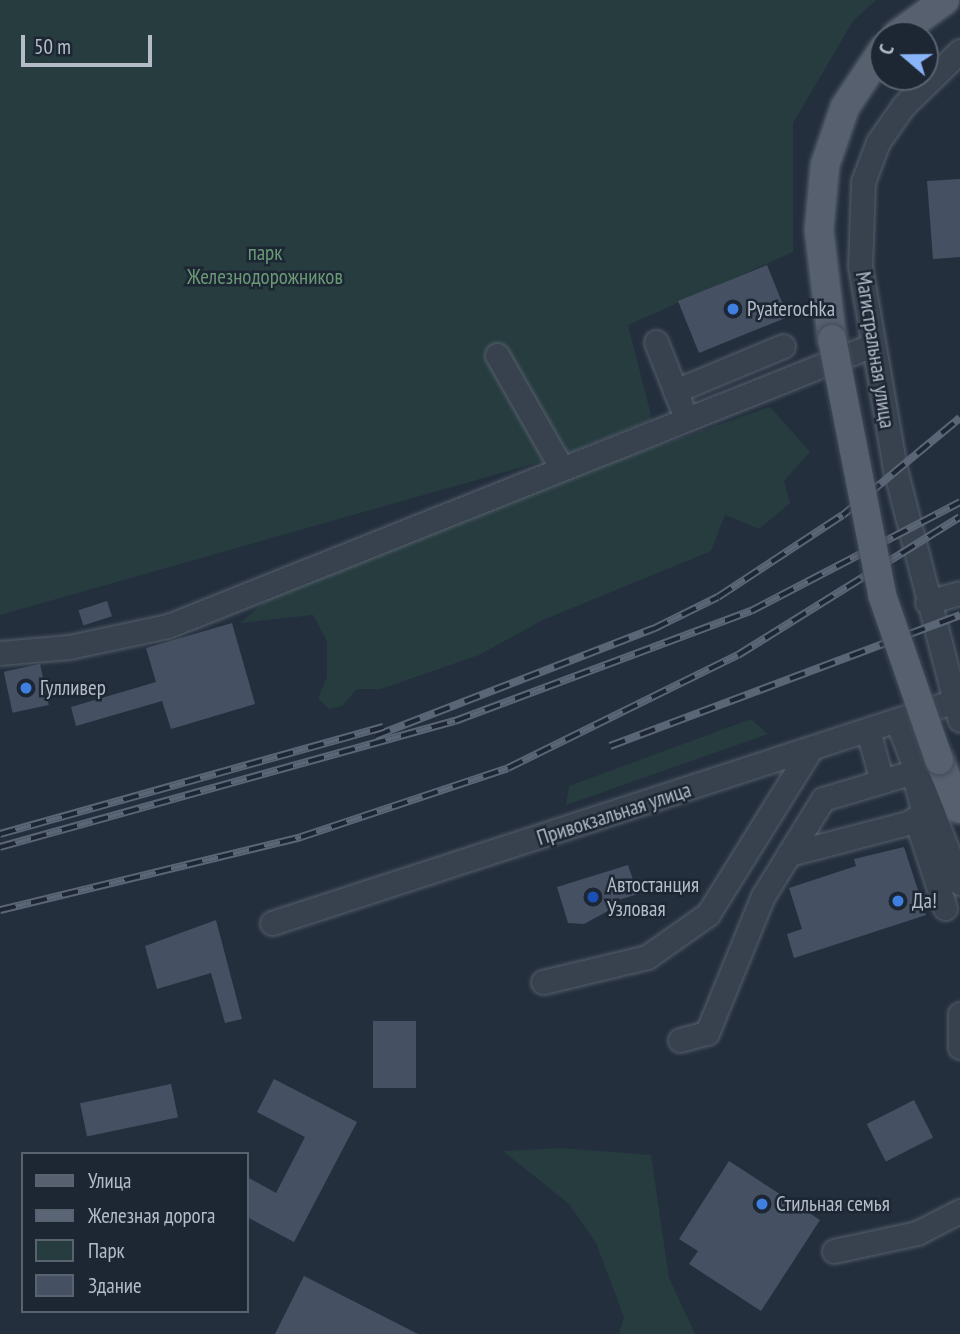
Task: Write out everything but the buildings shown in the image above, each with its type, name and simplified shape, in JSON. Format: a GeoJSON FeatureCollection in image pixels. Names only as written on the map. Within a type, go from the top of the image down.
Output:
{"type":"FeatureCollection","features":[{"type":"Feature","properties":{"kind":"main road"},"geometry":{"type":"LineString","coordinates":[[916,21],[945,0]]}},
{"type":"Feature","properties":{"kind":"main road"},"geometry":{"type":"LineString","coordinates":[[869,71],[845,107],[825,165],[819,229],[832,339],[882,595],[939,760],[960,809]]}},
{"type":"Feature","properties":{"kind":"street","name":"Магистральная улица"},"geometry":{"type":"LineString","coordinates":[[958,713],[927,602],[873,345],[860,266],[863,182],[878,142],[904,104],[960,51]]}},
{"type":"Feature","properties":{"kind":"street"},"geometry":{"type":"LineString","coordinates":[[656,342],[686,418]]}},
{"type":"Feature","properties":{"kind":"street"},"geometry":{"type":"LineString","coordinates":[[0,653],[69,647],[168,625],[873,345]]}},
{"type":"Feature","properties":{"kind":"street"},"geometry":{"type":"LineString","coordinates":[[675,391],[782,346]]}},
{"type":"Feature","properties":{"kind":"street"},"geometry":{"type":"LineString","coordinates":[[497,355],[561,467]]}},
{"type":"Feature","properties":{"kind":"street"},"geometry":{"type":"LineString","coordinates":[[927,602],[960,593]]}},
{"type":"Feature","properties":{"kind":"street","name":"Привокзальная улица"},"geometry":{"type":"LineString","coordinates":[[272,923],[809,752],[897,721],[958,713]]}},
{"type":"Feature","properties":{"kind":"street"},"geometry":{"type":"LineString","coordinates":[[897,721],[928,812],[920,831],[945,908]]}},
{"type":"Feature","properties":{"kind":"street"},"geometry":{"type":"LineString","coordinates":[[868,731],[882,781]]}},
{"type":"Feature","properties":{"kind":"street"},"geometry":{"type":"LineString","coordinates":[[543,982],[647,957],[708,914],[809,752]]}},
{"type":"Feature","properties":{"kind":"street"},"geometry":{"type":"LineString","coordinates":[[680,1040],[707,1033],[763,896],[823,799],[913,772],[960,883]]}},
{"type":"Feature","properties":{"kind":"street"},"geometry":{"type":"LineString","coordinates":[[789,855],[908,823],[928,812]]}},
{"type":"Feature","properties":{"kind":"street"},"geometry":{"type":"LineString","coordinates":[[960,1014],[960,1047]]}},
{"type":"Feature","properties":{"kind":"street"},"geometry":{"type":"LineString","coordinates":[[834,1251],[917,1233],[960,1211]]}},
{"type":"Feature","properties":{"kind":"green space","name":"парк Железнодорожников"},"geometry":{"type":"Polygon","coordinates":[[[0,0],[876,0],[853,21],[793,123],[793,252],[628,325],[652,419],[561,456],[0,615],[0,0]]]}},
{"type":"Feature","properties":{"kind":"green space"},"geometry":{"type":"Polygon","coordinates":[[[770,407],[810,452],[784,481],[790,503],[759,529],[725,515],[711,551],[543,620],[479,655],[381,689],[357,689],[342,706],[329,709],[318,698],[327,677],[327,641],[313,615],[240,623],[301,570],[770,407]]]}},
{"type":"Feature","properties":{"kind":"green space"},"geometry":{"type":"Polygon","coordinates":[[[751,719],[768,734],[566,805],[569,786],[751,719]]]}},
{"type":"Feature","properties":{"kind":"green space"},"geometry":{"type":"Polygon","coordinates":[[[560,1148],[651,1155],[669,1278],[695,1334],[619,1334],[624,1317],[596,1243],[569,1204],[503,1151],[560,1148]]]}},
{"type":"Feature","properties":{"kind":"railway"},"geometry":{"type":"LineString","coordinates":[[375,736],[653,629],[718,597],[843,515],[960,418]]}},
{"type":"Feature","properties":{"kind":"railway"},"geometry":{"type":"LineString","coordinates":[[0,847],[455,721],[751,611],[960,502]]}},
{"type":"Feature","properties":{"kind":"railway"},"geometry":{"type":"LineString","coordinates":[[0,910],[301,837],[508,768],[738,655],[960,517]]}},
{"type":"Feature","properties":{"kind":"railway"},"geometry":{"type":"LineString","coordinates":[[610,746],[960,615]]}},
{"type":"Feature","properties":{"kind":"railway"},"geometry":{"type":"LineString","coordinates":[[0,834],[383,727]]}},
{"type":"Feature","properties":{"kind":"place","name":"Pyaterochka"},"geometry":{"type":"Point","coordinates":[733,309]}},
{"type":"Feature","properties":{"kind":"place","name":"Гулливер"},"geometry":{"type":"Point","coordinates":[26,688]}},
{"type":"Feature","properties":{"kind":"place","name":"Автостанция Узловая"},"geometry":{"type":"Point","coordinates":[593,897]}},
{"type":"Feature","properties":{"kind":"place","name":"Да!"},"geometry":{"type":"Point","coordinates":[898,901]}},
{"type":"Feature","properties":{"kind":"place","name":"Стильная семья"},"geometry":{"type":"Point","coordinates":[762,1204]}}]}
